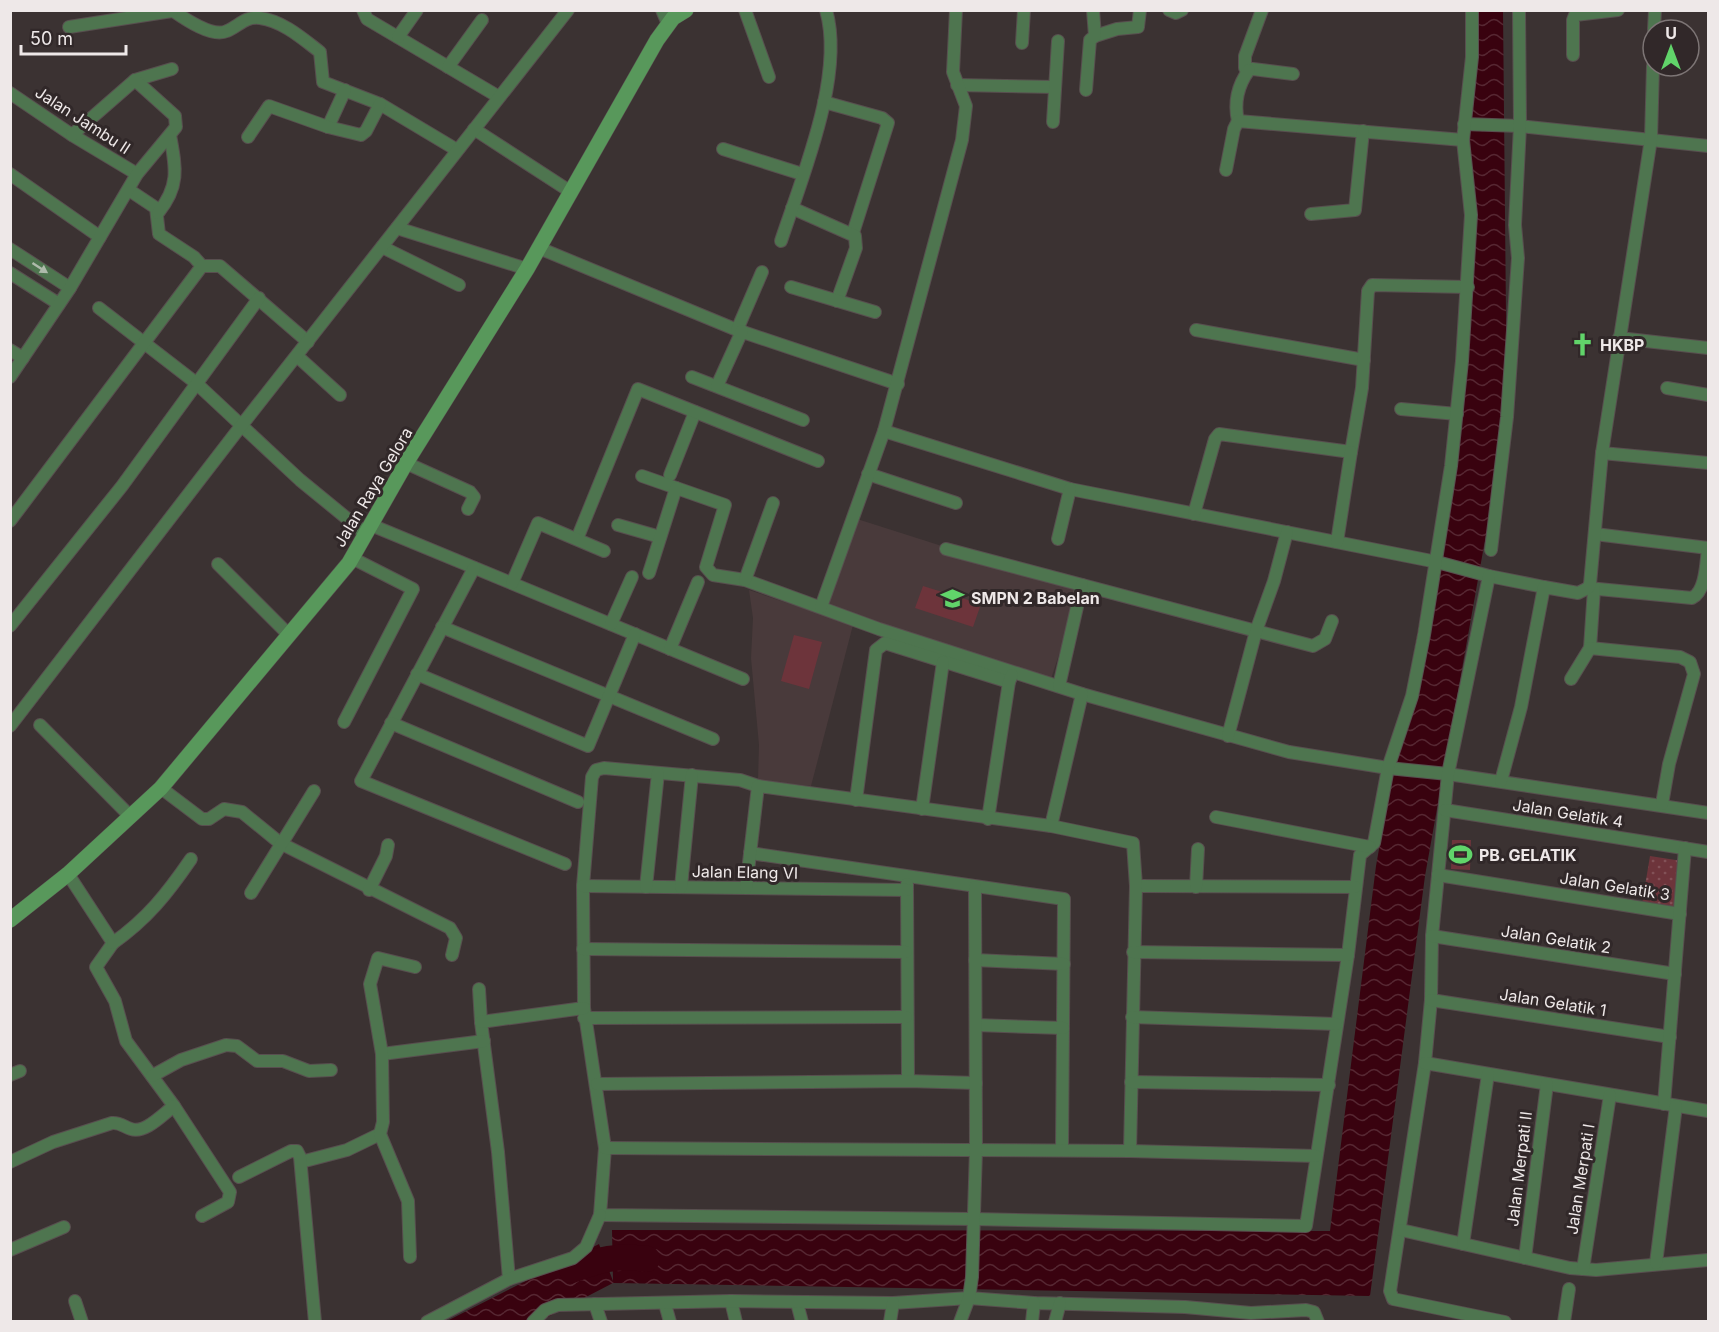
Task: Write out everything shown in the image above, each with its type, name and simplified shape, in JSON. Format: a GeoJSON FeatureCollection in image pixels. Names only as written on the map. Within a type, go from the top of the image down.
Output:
{"type":"FeatureCollection","features":[{"type":"Feature","properties":{"kind":"street"},"geometry":{"type":"LineString","coordinates":[[363,10],[367,18],[499,97]]}},
{"type":"Feature","properties":{"kind":"street"},"geometry":{"type":"LineString","coordinates":[[398,37],[417,10]]}},
{"type":"Feature","properties":{"kind":"street"},"geometry":{"type":"LineString","coordinates":[[10,726],[241,426],[568,10]]}},
{"type":"Feature","properties":{"kind":"street","name":"Jalan Raya Gelora"},"geometry":{"type":"LineString","coordinates":[[10,920],[68,874],[161,788],[352,558],[406,463],[539,248],[665,17],[686,10]]}},
{"type":"Feature","properties":{"kind":"street"},"geometry":{"type":"LineString","coordinates":[[745,10],[769,77]]}},
{"type":"Feature","properties":{"kind":"street"},"geometry":{"type":"LineString","coordinates":[[781,241],[830,77],[830,23],[826,10]]}},
{"type":"Feature","properties":{"kind":"street"},"geometry":{"type":"LineString","coordinates":[[821,606],[884,431],[898,384],[923,278],[962,140],[966,106],[953,72],[956,10]]}},
{"type":"Feature","properties":{"kind":"street"},"geometry":{"type":"LineString","coordinates":[[1022,44],[1024,10]]}},
{"type":"Feature","properties":{"kind":"street"},"geometry":{"type":"LineString","coordinates":[[1093,10],[1095,36]]}},
{"type":"Feature","properties":{"kind":"street"},"geometry":{"type":"LineString","coordinates":[[1086,90],[1090,39],[1117,28],[1138,27],[1140,10]]}},
{"type":"Feature","properties":{"kind":"street"},"geometry":{"type":"LineString","coordinates":[[1262,10],[1244,64],[1250,70],[1293,74]]}},
{"type":"Feature","properties":{"kind":"street"},"geometry":{"type":"LineString","coordinates":[[600,1215],[973,1219],[1306,1227],[1348,956],[1360,855],[1370,847],[1375,839],[1388,768],[1412,696],[1441,562],[1468,287],[1471,215],[1464,124],[1472,57],[1472,10]]}},
{"type":"Feature","properties":{"kind":"street"},"geometry":{"type":"LineString","coordinates":[[1491,550],[1510,387],[1518,258],[1515,225],[1520,126],[1519,10]]}},
{"type":"Feature","properties":{"kind":"street"},"geometry":{"type":"LineString","coordinates":[[1572,55],[1572,20],[1575,15],[1618,10]]}},
{"type":"Feature","properties":{"kind":"street"},"geometry":{"type":"LineString","coordinates":[[69,27],[172,11],[214,32],[224,33],[244,20],[258,18],[287,28],[320,52],[322,81],[380,104],[457,150]]}},
{"type":"Feature","properties":{"kind":"street"},"geometry":{"type":"LineString","coordinates":[[448,67],[482,20]]}},
{"type":"Feature","properties":{"kind":"street"},"geometry":{"type":"LineString","coordinates":[[1053,122],[1058,41]]}},
{"type":"Feature","properties":{"kind":"street"},"geometry":{"type":"LineString","coordinates":[[72,135],[135,80],[172,69]]}},
{"type":"Feature","properties":{"kind":"street"},"geometry":{"type":"LineString","coordinates":[[1226,170],[1234,129],[1238,121],[1236,108],[1239,88],[1250,70]]}},
{"type":"Feature","properties":{"kind":"street"},"geometry":{"type":"LineString","coordinates":[[1571,679],[1590,648],[1591,589],[1602,453],[1651,139],[1653,78]]}},
{"type":"Feature","properties":{"kind":"street"},"geometry":{"type":"LineString","coordinates":[[10,377],[70,288],[137,174],[176,127],[175,116],[135,80]]}},
{"type":"Feature","properties":{"kind":"street"},"geometry":{"type":"LineString","coordinates":[[957,86],[1055,87]]}},
{"type":"Feature","properties":{"kind":"street"},"geometry":{"type":"LineString","coordinates":[[328,126],[345,90]]}},
{"type":"Feature","properties":{"kind":"street","name":"Jalan Jambu II"},"geometry":{"type":"LineString","coordinates":[[10,93],[72,135],[137,174]]}},
{"type":"Feature","properties":{"kind":"street"},"geometry":{"type":"LineString","coordinates":[[824,102],[882,118],[888,124],[853,233],[856,248],[837,301]]}},
{"type":"Feature","properties":{"kind":"street"},"geometry":{"type":"LineString","coordinates":[[248,137],[269,105],[328,126],[364,134],[380,104]]}},
{"type":"Feature","properties":{"kind":"street"},"geometry":{"type":"LineString","coordinates":[[1238,121],[1464,140]]}},
{"type":"Feature","properties":{"kind":"street"},"geometry":{"type":"LineString","coordinates":[[1464,124],[1520,126],[1708,146]]}},
{"type":"Feature","properties":{"kind":"street"},"geometry":{"type":"LineString","coordinates":[[474,129],[571,192]]}},
{"type":"Feature","properties":{"kind":"street"},"geometry":{"type":"LineString","coordinates":[[1311,214],[1355,210],[1363,131]]}},
{"type":"Feature","properties":{"kind":"street"},"geometry":{"type":"LineString","coordinates":[[158,213],[171,197],[175,181],[170,135]]}},
{"type":"Feature","properties":{"kind":"street"},"geometry":{"type":"LineString","coordinates":[[723,149],[802,174]]}},
{"type":"Feature","properties":{"kind":"street"},"geometry":{"type":"LineString","coordinates":[[10,174],[100,237]]}},
{"type":"Feature","properties":{"kind":"street"},"geometry":{"type":"LineString","coordinates":[[129,190],[156,208],[159,234],[194,257],[202,266],[220,266],[308,342]]}},
{"type":"Feature","properties":{"kind":"street"},"geometry":{"type":"LineString","coordinates":[[792,208],[853,233]]}},
{"type":"Feature","properties":{"kind":"street"},"geometry":{"type":"LineString","coordinates":[[397,228],[527,268]]}},
{"type":"Feature","properties":{"kind":"street"},"geometry":{"type":"LineString","coordinates":[[381,247],[459,285]]}},
{"type":"Feature","properties":{"kind":"street"},"geometry":{"type":"LineString","coordinates":[[539,248],[740,331],[898,384]]}},
{"type":"Feature","properties":{"kind":"street"},"geometry":{"type":"LineString","coordinates":[[10,249],[70,288]]}},
{"type":"Feature","properties":{"kind":"street"},"geometry":{"type":"LineString","coordinates":[[10,521],[202,266]]}},
{"type":"Feature","properties":{"kind":"street"},"geometry":{"type":"LineString","coordinates":[[717,386],[762,272]]}},
{"type":"Feature","properties":{"kind":"street"},"geometry":{"type":"LineString","coordinates":[[10,273],[59,304]]}},
{"type":"Feature","properties":{"kind":"street"},"geometry":{"type":"LineString","coordinates":[[1337,542],[1364,360],[1368,291],[1372,285],[1468,287]]}},
{"type":"Feature","properties":{"kind":"street"},"geometry":{"type":"LineString","coordinates":[[791,287],[875,312]]}},
{"type":"Feature","properties":{"kind":"street"},"geometry":{"type":"LineString","coordinates":[[10,626],[122,486],[259,298]]}},
{"type":"Feature","properties":{"kind":"street"},"geometry":{"type":"LineString","coordinates":[[99,308],[196,383],[300,480],[369,529],[474,568],[743,679]]}},
{"type":"Feature","properties":{"kind":"street"},"geometry":{"type":"LineString","coordinates":[[1196,330],[1364,360]]}},
{"type":"Feature","properties":{"kind":"street"},"geometry":{"type":"LineString","coordinates":[[1619,338],[1708,348]]}},
{"type":"Feature","properties":{"kind":"street"},"geometry":{"type":"LineString","coordinates":[[10,350],[23,358]]}},
{"type":"Feature","properties":{"kind":"street"},"geometry":{"type":"LineString","coordinates":[[297,356],[340,395]]}},
{"type":"Feature","properties":{"kind":"street"},"geometry":{"type":"LineString","coordinates":[[692,376],[803,420]]}},
{"type":"Feature","properties":{"kind":"street"},"geometry":{"type":"LineString","coordinates":[[1667,388],[1708,395]]}},
{"type":"Feature","properties":{"kind":"street"},"geometry":{"type":"LineString","coordinates":[[577,539],[638,389],[818,461]]}},
{"type":"Feature","properties":{"kind":"street"},"geometry":{"type":"LineString","coordinates":[[1401,408],[1457,414]]}},
{"type":"Feature","properties":{"kind":"street"},"geometry":{"type":"LineString","coordinates":[[670,475],[696,412]]}},
{"type":"Feature","properties":{"kind":"street"},"geometry":{"type":"LineString","coordinates":[[884,431],[1070,489],[1441,562],[1489,576],[1578,593],[1591,589],[1692,598],[1698,596],[1708,562],[1708,548],[1595,534]]}},
{"type":"Feature","properties":{"kind":"street"},"geometry":{"type":"LineString","coordinates":[[1194,514],[1215,439],[1219,434],[1352,452]]}},
{"type":"Feature","properties":{"kind":"street"},"geometry":{"type":"LineString","coordinates":[[1602,453],[1708,463]]}},
{"type":"Feature","properties":{"kind":"street"},"geometry":{"type":"LineString","coordinates":[[406,463],[470,492],[474,497],[468,509]]}},
{"type":"Feature","properties":{"kind":"street"},"geometry":{"type":"LineString","coordinates":[[868,474],[956,503]]}},
{"type":"Feature","properties":{"kind":"street"},"geometry":{"type":"LineString","coordinates":[[642,476],[725,505],[706,567],[713,574],[746,580],[1011,677]]}},
{"type":"Feature","properties":{"kind":"street"},"geometry":{"type":"LineString","coordinates":[[649,573],[676,488]]}},
{"type":"Feature","properties":{"kind":"street"},"geometry":{"type":"LineString","coordinates":[[1058,539],[1070,489]]}},
{"type":"Feature","properties":{"kind":"street"},"geometry":{"type":"LineString","coordinates":[[746,580],[772,503]]}},
{"type":"Feature","properties":{"kind":"street"},"geometry":{"type":"LineString","coordinates":[[512,584],[538,523],[604,551]]}},
{"type":"Feature","properties":{"kind":"street"},"geometry":{"type":"LineString","coordinates":[[618,525],[660,537]]}},
{"type":"Feature","properties":{"kind":"street"},"geometry":{"type":"LineString","coordinates":[[1228,736],[1256,631],[1274,581],[1287,532]]}},
{"type":"Feature","properties":{"kind":"street"},"geometry":{"type":"LineString","coordinates":[[946,549],[1313,646],[1325,639],[1332,621]]}},
{"type":"Feature","properties":{"kind":"street"},"geometry":{"type":"LineString","coordinates":[[344,722],[413,589],[352,558]]}},
{"type":"Feature","properties":{"kind":"street"},"geometry":{"type":"LineString","coordinates":[[218,564],[289,635]]}},
{"type":"Feature","properties":{"kind":"street"},"geometry":{"type":"LineString","coordinates":[[474,568],[361,781],[565,864]]}},
{"type":"Feature","properties":{"kind":"street"},"geometry":{"type":"LineString","coordinates":[[1489,576],[1448,774],[1431,936],[1431,1000],[1425,1063],[1390,1291],[1393,1299],[1505,1322]]}},
{"type":"Feature","properties":{"kind":"street"},"geometry":{"type":"LineString","coordinates":[[611,624],[632,577]]}},
{"type":"Feature","properties":{"kind":"street"},"geometry":{"type":"LineString","coordinates":[[670,649],[698,582]]}},
{"type":"Feature","properties":{"kind":"street"},"geometry":{"type":"LineString","coordinates":[[1059,686],[1082,585]]}},
{"type":"Feature","properties":{"kind":"street"},"geometry":{"type":"LineString","coordinates":[[1501,781],[1521,707],[1544,587]]}},
{"type":"Feature","properties":{"kind":"street"},"geometry":{"type":"LineString","coordinates":[[442,627],[713,739]]}},
{"type":"Feature","properties":{"kind":"street"},"geometry":{"type":"LineString","coordinates":[[417,674],[588,746],[635,634]]}},
{"type":"Feature","properties":{"kind":"street"},"geometry":{"type":"LineString","coordinates":[[856,800],[878,647],[885,643],[943,662],[1059,686],[1289,752],[1388,768],[1448,774],[1662,804],[1708,813]]}},
{"type":"Feature","properties":{"kind":"street"},"geometry":{"type":"LineString","coordinates":[[1590,648],[1680,657],[1693,666],[1694,674],[1669,764],[1662,804]]}},
{"type":"Feature","properties":{"kind":"street"},"geometry":{"type":"LineString","coordinates":[[922,809],[943,662]]}},
{"type":"Feature","properties":{"kind":"street"},"geometry":{"type":"LineString","coordinates":[[988,819],[1011,677]]}},
{"type":"Feature","properties":{"kind":"street"},"geometry":{"type":"LineString","coordinates":[[1051,826],[1082,694]]}},
{"type":"Feature","properties":{"kind":"street"},"geometry":{"type":"LineString","coordinates":[[391,723],[578,802]]}},
{"type":"Feature","properties":{"kind":"street"},"geometry":{"type":"LineString","coordinates":[[40,725],[130,816]]}},
{"type":"Feature","properties":{"kind":"street"},"geometry":{"type":"LineString","coordinates":[[427,1322],[509,1279],[580,1254],[600,1215],[605,1148],[597,1084],[584,1013],[583,886],[594,772],[604,768],[740,780],[758,786],[1051,826],[1133,843],[1136,886],[1130,1151]]}},
{"type":"Feature","properties":{"kind":"street"},"geometry":{"type":"LineString","coordinates":[[646,887],[658,773]]}},
{"type":"Feature","properties":{"kind":"street"},"geometry":{"type":"LineString","coordinates":[[681,887],[692,775]]}},
{"type":"Feature","properties":{"kind":"street"},"geometry":{"type":"LineString","coordinates":[[746,888],[758,786]]}},
{"type":"Feature","properties":{"kind":"street"},"geometry":{"type":"LineString","coordinates":[[161,788],[202,819],[209,819],[224,809],[242,812],[280,843],[369,890],[450,928],[456,938],[452,955]]}},
{"type":"Feature","properties":{"kind":"street"},"geometry":{"type":"LineString","coordinates":[[250,893],[314,791]]}},
{"type":"Feature","properties":{"kind":"street","name":"Jalan Gelatik 4"},"geometry":{"type":"LineString","coordinates":[[1445,810],[1708,852]]}},
{"type":"Feature","properties":{"kind":"street"},"geometry":{"type":"LineString","coordinates":[[1216,817],[1370,847]]}},
{"type":"Feature","properties":{"kind":"street"},"geometry":{"type":"LineString","coordinates":[[369,890],[386,856],[388,845]]}},
{"type":"Feature","properties":{"kind":"street"},"geometry":{"type":"LineString","coordinates":[[1656,1263],[1670,1105],[1670,1037],[1686,848]]}},
{"type":"Feature","properties":{"kind":"street"},"geometry":{"type":"LineString","coordinates":[[1196,887],[1198,849]]}},
{"type":"Feature","properties":{"kind":"street"},"geometry":{"type":"LineString","coordinates":[[750,853],[1064,899],[1062,1150]]}},
{"type":"Feature","properties":{"kind":"street"},"geometry":{"type":"LineString","coordinates":[[191,859],[167,894],[141,923],[113,943],[96,967],[115,1001],[126,1041],[174,1106],[230,1192],[228,1202],[202,1215]]}},
{"type":"Feature","properties":{"kind":"street"},"geometry":{"type":"LineString","coordinates":[[68,874],[113,943]]}},
{"type":"Feature","properties":{"kind":"street","name":"Jalan Gelatik 3"},"geometry":{"type":"LineString","coordinates":[[1438,874],[1680,914]]}},
{"type":"Feature","properties":{"kind":"street"},"geometry":{"type":"LineString","coordinates":[[907,877],[908,1081]]}},
{"type":"Feature","properties":{"kind":"street","name":"Jalan Elang VI"},"geometry":{"type":"LineString","coordinates":[[583,886],[907,890]]}},
{"type":"Feature","properties":{"kind":"street"},"geometry":{"type":"LineString","coordinates":[[1136,886],[1355,887]]}},
{"type":"Feature","properties":{"kind":"street"},"geometry":{"type":"LineString","coordinates":[[960,1322],[969,1298],[973,1249],[976,1150],[975,887]]}},
{"type":"Feature","properties":{"kind":"street","name":"Jalan Gelatik 2"},"geometry":{"type":"LineString","coordinates":[[1431,936],[1675,974]]}},
{"type":"Feature","properties":{"kind":"street"},"geometry":{"type":"LineString","coordinates":[[584,949],[906,952]]}},
{"type":"Feature","properties":{"kind":"street"},"geometry":{"type":"LineString","coordinates":[[1133,952],[1348,956]]}},
{"type":"Feature","properties":{"kind":"street"},"geometry":{"type":"LineString","coordinates":[[410,1257],[408,1201],[380,1134],[383,1122],[382,1054],[370,984],[378,958],[415,967]]}},
{"type":"Feature","properties":{"kind":"street"},"geometry":{"type":"LineString","coordinates":[[975,960],[1064,964]]}},
{"type":"Feature","properties":{"kind":"street"},"geometry":{"type":"LineString","coordinates":[[479,989],[481,1022],[497,1142],[509,1279]]}},
{"type":"Feature","properties":{"kind":"street","name":"Jalan Gelatik 1"},"geometry":{"type":"LineString","coordinates":[[1431,1000],[1670,1037]]}},
{"type":"Feature","properties":{"kind":"street"},"geometry":{"type":"LineString","coordinates":[[481,1022],[584,1013],[906,1017]]}},
{"type":"Feature","properties":{"kind":"street"},"geometry":{"type":"LineString","coordinates":[[1132,1017],[1336,1024]]}},
{"type":"Feature","properties":{"kind":"street"},"geometry":{"type":"LineString","coordinates":[[976,1025],[1063,1028]]}},
{"type":"Feature","properties":{"kind":"street"},"geometry":{"type":"LineString","coordinates":[[382,1054],[484,1041]]}},
{"type":"Feature","properties":{"kind":"street"},"geometry":{"type":"LineString","coordinates":[[152,1076],[182,1060],[226,1045],[237,1046],[257,1061],[283,1061],[309,1071],[331,1070]]}},
{"type":"Feature","properties":{"kind":"street"},"geometry":{"type":"LineString","coordinates":[[1425,1063],[1708,1111]]}},
{"type":"Feature","properties":{"kind":"street"},"geometry":{"type":"LineString","coordinates":[[1463,1244],[1488,1074]]}},
{"type":"Feature","properties":{"kind":"street"},"geometry":{"type":"LineString","coordinates":[[597,1084],[908,1081],[976,1083]]}},
{"type":"Feature","properties":{"kind":"street"},"geometry":{"type":"LineString","coordinates":[[1131,1082],[1329,1085]]}},
{"type":"Feature","properties":{"kind":"street","name":"Jalan Merpati II"},"geometry":{"type":"LineString","coordinates":[[1525,1258],[1547,1084]]}},
{"type":"Feature","properties":{"kind":"street","name":"Jalan Merpati I"},"geometry":{"type":"LineString","coordinates":[[1583,1269],[1610,1095]]}},
{"type":"Feature","properties":{"kind":"street"},"geometry":{"type":"LineString","coordinates":[[10,1162],[53,1142],[112,1123],[117,1122],[134,1131],[141,1130],[174,1106]]}},
{"type":"Feature","properties":{"kind":"street"},"geometry":{"type":"LineString","coordinates":[[302,1162],[347,1150],[380,1134]]}},
{"type":"Feature","properties":{"kind":"street"},"geometry":{"type":"LineString","coordinates":[[605,1148],[1062,1150],[1316,1156]]}},
{"type":"Feature","properties":{"kind":"street"},"geometry":{"type":"LineString","coordinates":[[239,1177],[291,1151],[297,1151],[302,1162],[315,1322]]}},
{"type":"Feature","properties":{"kind":"street"},"geometry":{"type":"LineString","coordinates":[[10,1250],[64,1227]]}},
{"type":"Feature","properties":{"kind":"street"},"geometry":{"type":"LineString","coordinates":[[1401,1230],[1583,1269],[1708,1260]]}},
{"type":"Feature","properties":{"kind":"street"},"geometry":{"type":"LineString","coordinates":[[1564,1322],[1569,1288]]}},
{"type":"Feature","properties":{"kind":"street"},"geometry":{"type":"LineString","coordinates":[[533,1322],[545,1310],[558,1305],[731,1301],[892,1303],[969,1298],[1034,1303],[1185,1307],[1251,1313],[1306,1310],[1314,1312],[1318,1322]]}},
{"type":"Feature","properties":{"kind":"street"},"geometry":{"type":"LineString","coordinates":[[75,1301],[82,1322]]}},
{"type":"Feature","properties":{"kind":"street"},"geometry":{"type":"LineString","coordinates":[[731,1301],[736,1322]]}},
{"type":"Feature","properties":{"kind":"street"},"geometry":{"type":"LineString","coordinates":[[797,1303],[802,1322]]}},
{"type":"Feature","properties":{"kind":"street"},"geometry":{"type":"LineString","coordinates":[[890,1322],[892,1303]]}},
{"type":"Feature","properties":{"kind":"street"},"geometry":{"type":"LineString","coordinates":[[1032,1322],[1034,1303]]}},
{"type":"Feature","properties":{"kind":"street"},"geometry":{"type":"LineString","coordinates":[[1055,1322],[1060,1303]]}},
{"type":"Feature","properties":{"kind":"street"},"geometry":{"type":"LineString","coordinates":[[595,1304],[601,1322]]}},
{"type":"Feature","properties":{"kind":"street"},"geometry":{"type":"LineString","coordinates":[[665,1304],[670,1322]]}},
{"type":"Feature","properties":{"kind":"shaded area","name":"SMPN 2 Babelan"},"geometry":{"type":"Polygon","coordinates":[[[854,518],[1080,590],[1051,679],[825,607],[854,518]]]}},
{"type":"Feature","properties":{"kind":"shaded area"},"geometry":{"type":"Polygon","coordinates":[[[923,586],[981,604],[973,627],[915,608],[923,586]]]}},
{"type":"Feature","properties":{"kind":"shaded area"},"geometry":{"type":"Polygon","coordinates":[[[749,590],[853,625],[811,786],[758,780],[759,745],[751,658],[753,618],[749,590]]]}},
{"type":"Feature","properties":{"kind":"shaded area"},"geometry":{"type":"Polygon","coordinates":[[[794,635],[822,642],[809,689],[781,681],[794,635]]]}},
{"type":"Feature","properties":{"kind":"shaded area","name":"PB. GELATIK"},"geometry":{"type":"Polygon","coordinates":[[[1452,840],[1471,840],[1470,870],[1451,869],[1452,840]]]}},
{"type":"Feature","properties":{"kind":"shaded area"},"geometry":{"type":"Polygon","coordinates":[[[1650,856],[1682,861],[1675,909],[1642,904],[1650,856]]]}},
{"type":"Feature","properties":{"kind":"water"},"geometry":{"type":"Polygon","coordinates":[[[1474,11],[1503,11],[1507,417],[1425,876],[1370,1296],[613,1283],[540,1321],[445,1322],[599,1244],[613,1281],[612,1230],[1330,1231],[1376,866],[1459,399],[1474,11]]]}},
{"type":"Feature","properties":{"kind":"waterway"},"geometry":{"type":"LineString","coordinates":[[572,1270],[609,1259],[627,1257],[647,1259]]}},
{"type":"Feature","properties":{"kind":"place","name":"HKBP"},"geometry":{"type":"Point","coordinates":[1582,345]}},
{"type":"Feature","properties":{"kind":"place","name":"SMPN 2 Babelan"},"geometry":{"type":"Point","coordinates":[953,598]}},
{"type":"Feature","properties":{"kind":"place","name":"PB. GELATIK"},"geometry":{"type":"Point","coordinates":[1461,855]}}]}
